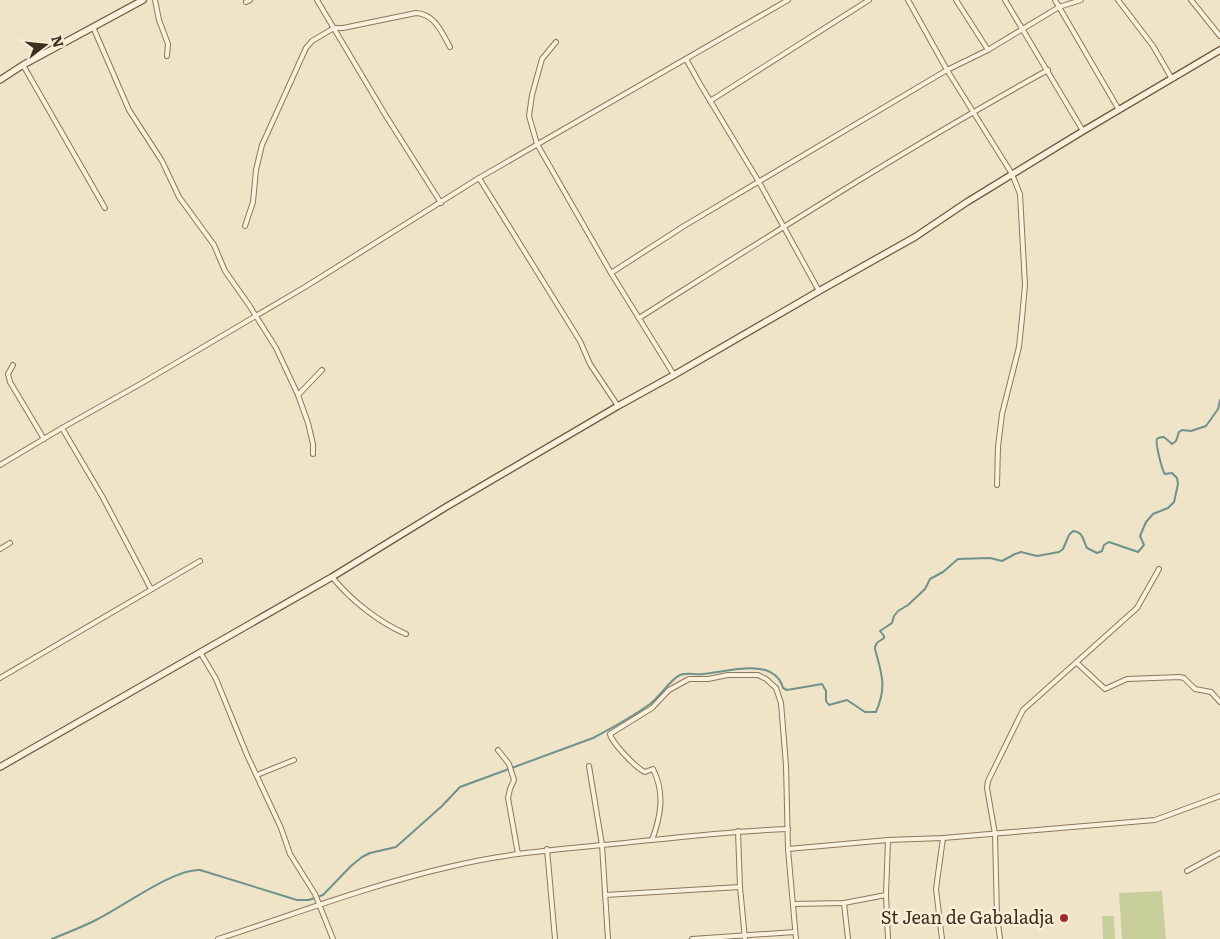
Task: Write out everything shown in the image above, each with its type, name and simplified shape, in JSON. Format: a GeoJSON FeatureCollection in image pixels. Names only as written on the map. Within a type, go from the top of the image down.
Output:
{"type":"FeatureCollection","features":[{"type":"Feature","properties":{"kind":"street"},"geometry":{"type":"LineString","coordinates":[[0,80],[23,65],[143,0]]}},
{"type":"Feature","properties":{"kind":"street"},"geometry":{"type":"LineString","coordinates":[[155,0],[159,20],[168,44],[167,56]]}},
{"type":"Feature","properties":{"kind":"street"},"geometry":{"type":"LineString","coordinates":[[317,0],[386,116],[441,203]]}},
{"type":"Feature","properties":{"kind":"street"},"geometry":{"type":"LineString","coordinates":[[0,465],[256,316],[536,144],[788,0]]}},
{"type":"Feature","properties":{"kind":"street"},"geometry":{"type":"LineString","coordinates":[[710,101],[868,0]]}},
{"type":"Feature","properties":{"kind":"street"},"geometry":{"type":"LineString","coordinates":[[908,0],[972,112],[1012,174],[1021,197],[1025,285],[1019,348],[1002,414],[997,485]]}},
{"type":"Feature","properties":{"kind":"street"},"geometry":{"type":"LineString","coordinates":[[956,0],[988,50]]}},
{"type":"Feature","properties":{"kind":"street"},"geometry":{"type":"LineString","coordinates":[[1005,0],[1083,131]]}},
{"type":"Feature","properties":{"kind":"street"},"geometry":{"type":"LineString","coordinates":[[1055,0],[1120,110]]}},
{"type":"Feature","properties":{"kind":"street"},"geometry":{"type":"LineString","coordinates":[[611,273],[684,226],[947,70],[988,50],[1059,7],[1081,0]]}},
{"type":"Feature","properties":{"kind":"street"},"geometry":{"type":"LineString","coordinates":[[1118,0],[1151,44],[1172,79]]}},
{"type":"Feature","properties":{"kind":"street"},"geometry":{"type":"LineString","coordinates":[[1191,0],[1220,36]]}},
{"type":"Feature","properties":{"kind":"street"},"geometry":{"type":"LineString","coordinates":[[245,226],[253,202],[256,170],[262,145],[306,48],[312,41],[334,28],[350,27],[402,14],[424,13],[436,24],[450,48]]}},
{"type":"Feature","properties":{"kind":"street"},"geometry":{"type":"LineString","coordinates":[[93,27],[129,110],[162,161],[179,197],[214,245],[225,271],[276,348],[298,395],[308,423],[313,444],[313,454]]}},
{"type":"Feature","properties":{"kind":"street"},"geometry":{"type":"LineString","coordinates":[[556,42],[542,59],[532,95],[529,116],[536,144],[674,376]]}},
{"type":"Feature","properties":{"kind":"street"},"geometry":{"type":"LineString","coordinates":[[0,767],[332,577],[446,507],[618,406],[674,376],[819,290],[915,237],[1012,174],[1220,50]]}},
{"type":"Feature","properties":{"kind":"street"},"geometry":{"type":"LineString","coordinates":[[686,59],[785,226],[819,290]]}},
{"type":"Feature","properties":{"kind":"street"},"geometry":{"type":"LineString","coordinates":[[23,65],[105,208]]}},
{"type":"Feature","properties":{"kind":"street"},"geometry":{"type":"LineString","coordinates":[[639,318],[972,112],[1048,70]]}},
{"type":"Feature","properties":{"kind":"street"},"geometry":{"type":"LineString","coordinates":[[479,178],[580,341],[590,364],[618,406]]}},
{"type":"Feature","properties":{"kind":"street"},"geometry":{"type":"LineString","coordinates":[[13,365],[8,374],[10,382],[44,439]]}},
{"type":"Feature","properties":{"kind":"street"},"geometry":{"type":"LineString","coordinates":[[298,395],[322,370]]}},
{"type":"Feature","properties":{"kind":"street"},"geometry":{"type":"LineString","coordinates":[[62,428],[102,496],[151,589]]}},
{"type":"Feature","properties":{"kind":"street"},"geometry":{"type":"LineString","coordinates":[[0,549],[10,543]]}},
{"type":"Feature","properties":{"kind":"street"},"geometry":{"type":"LineString","coordinates":[[0,678],[200,561]]}},
{"type":"Feature","properties":{"kind":"street"},"geometry":{"type":"LineString","coordinates":[[1000,939],[995,834],[987,785],[1021,712],[1138,606],[1159,569]]}},
{"type":"Feature","properties":{"kind":"street"},"geometry":{"type":"LineString","coordinates":[[332,577],[343,590],[384,623],[406,634]]}},
{"type":"Feature","properties":{"kind":"street"},"geometry":{"type":"LineString","coordinates":[[200,652],[216,680],[267,801],[281,828],[290,854],[315,894],[333,939]]}},
{"type":"Feature","properties":{"kind":"street"},"geometry":{"type":"LineString","coordinates":[[1077,663],[1105,689],[1127,679],[1180,677],[1185,679],[1195,689],[1211,692],[1220,702]]}},
{"type":"Feature","properties":{"kind":"street"},"geometry":{"type":"LineString","coordinates":[[652,840],[661,809],[657,776],[653,769],[645,772],[637,767],[610,734],[652,708],[670,690],[684,680],[728,675],[758,675],[766,679],[778,692],[786,765],[788,849],[796,939]]}},
{"type":"Feature","properties":{"kind":"street"},"geometry":{"type":"LineString","coordinates":[[498,750],[512,771],[514,780],[508,798],[518,854]]}},
{"type":"Feature","properties":{"kind":"street"},"geometry":{"type":"LineString","coordinates":[[257,775],[294,760]]}},
{"type":"Feature","properties":{"kind":"street"},"geometry":{"type":"LineString","coordinates":[[588,766],[602,845],[608,939]]}},
{"type":"Feature","properties":{"kind":"street"},"geometry":{"type":"LineString","coordinates":[[788,849],[1155,820],[1220,796]]}},
{"type":"Feature","properties":{"kind":"street"},"geometry":{"type":"LineString","coordinates":[[218,939],[319,904],[444,868],[547,849],[738,831],[788,829]]}},
{"type":"Feature","properties":{"kind":"street"},"geometry":{"type":"LineString","coordinates":[[738,831],[740,887],[745,937]]}},
{"type":"Feature","properties":{"kind":"street"},"geometry":{"type":"LineString","coordinates":[[942,939],[936,889],[943,838]]}},
{"type":"Feature","properties":{"kind":"street"},"geometry":{"type":"LineString","coordinates":[[888,840],[886,896],[888,939]]}},
{"type":"Feature","properties":{"kind":"street"},"geometry":{"type":"LineString","coordinates":[[547,849],[555,939]]}},
{"type":"Feature","properties":{"kind":"street"},"geometry":{"type":"LineString","coordinates":[[1187,871],[1220,853]]}},
{"type":"Feature","properties":{"kind":"street"},"geometry":{"type":"LineString","coordinates":[[605,895],[740,887]]}},
{"type":"Feature","properties":{"kind":"street"},"geometry":{"type":"LineString","coordinates":[[793,904],[844,903],[886,896]]}},
{"type":"Feature","properties":{"kind":"street"},"geometry":{"type":"LineString","coordinates":[[844,903],[848,939]]}},
{"type":"Feature","properties":{"kind":"street"},"geometry":{"type":"LineString","coordinates":[[692,939],[745,937],[795,932]]}},
{"type":"Feature","properties":{"kind":"green space"},"geometry":{"type":"Polygon","coordinates":[[[1162,891],[1166,939],[1122,939],[1119,893],[1162,891]]]}},
{"type":"Feature","properties":{"kind":"green space"},"geometry":{"type":"Polygon","coordinates":[[[1102,916],[1114,916],[1115,939],[1103,939],[1102,916]]]}},
{"type":"Feature","properties":{"kind":"waterway"},"geometry":{"type":"LineString","coordinates":[[52,939],[94,921],[162,882],[189,871],[200,870],[297,900],[309,900],[323,895],[362,857],[370,853],[396,847],[442,806],[460,787],[593,738],[650,704],[673,680],[683,674],[703,674],[749,668],[760,669],[770,672],[778,678],[783,688],[787,690],[822,684],[826,691],[826,701],[829,705],[847,700],[865,712],[876,712],[882,687],[875,649],[877,643],[884,638],[880,631],[892,623],[898,611],[908,605],[925,589],[930,579],[943,572],[958,559],[990,558],[1002,561],[1021,552],[1037,556],[1059,552],[1063,549],[1069,535],[1073,531],[1081,535],[1087,548],[1097,553],[1102,551],[1104,545],[1109,542],[1138,552],[1144,545],[1140,536],[1146,522],[1153,514],[1168,508],[1174,502],[1178,484],[1177,478],[1172,473],[1165,474],[1164,472],[1158,451],[1157,439],[1164,437],[1172,444],[1176,441],[1179,432],[1182,430],[1191,431],[1206,426],[1218,409],[1220,400]]}},
{"type":"Feature","properties":{"kind":"place","name":"St Jean de Gabaladja"},"geometry":{"type":"Point","coordinates":[1064,918]}}]}
